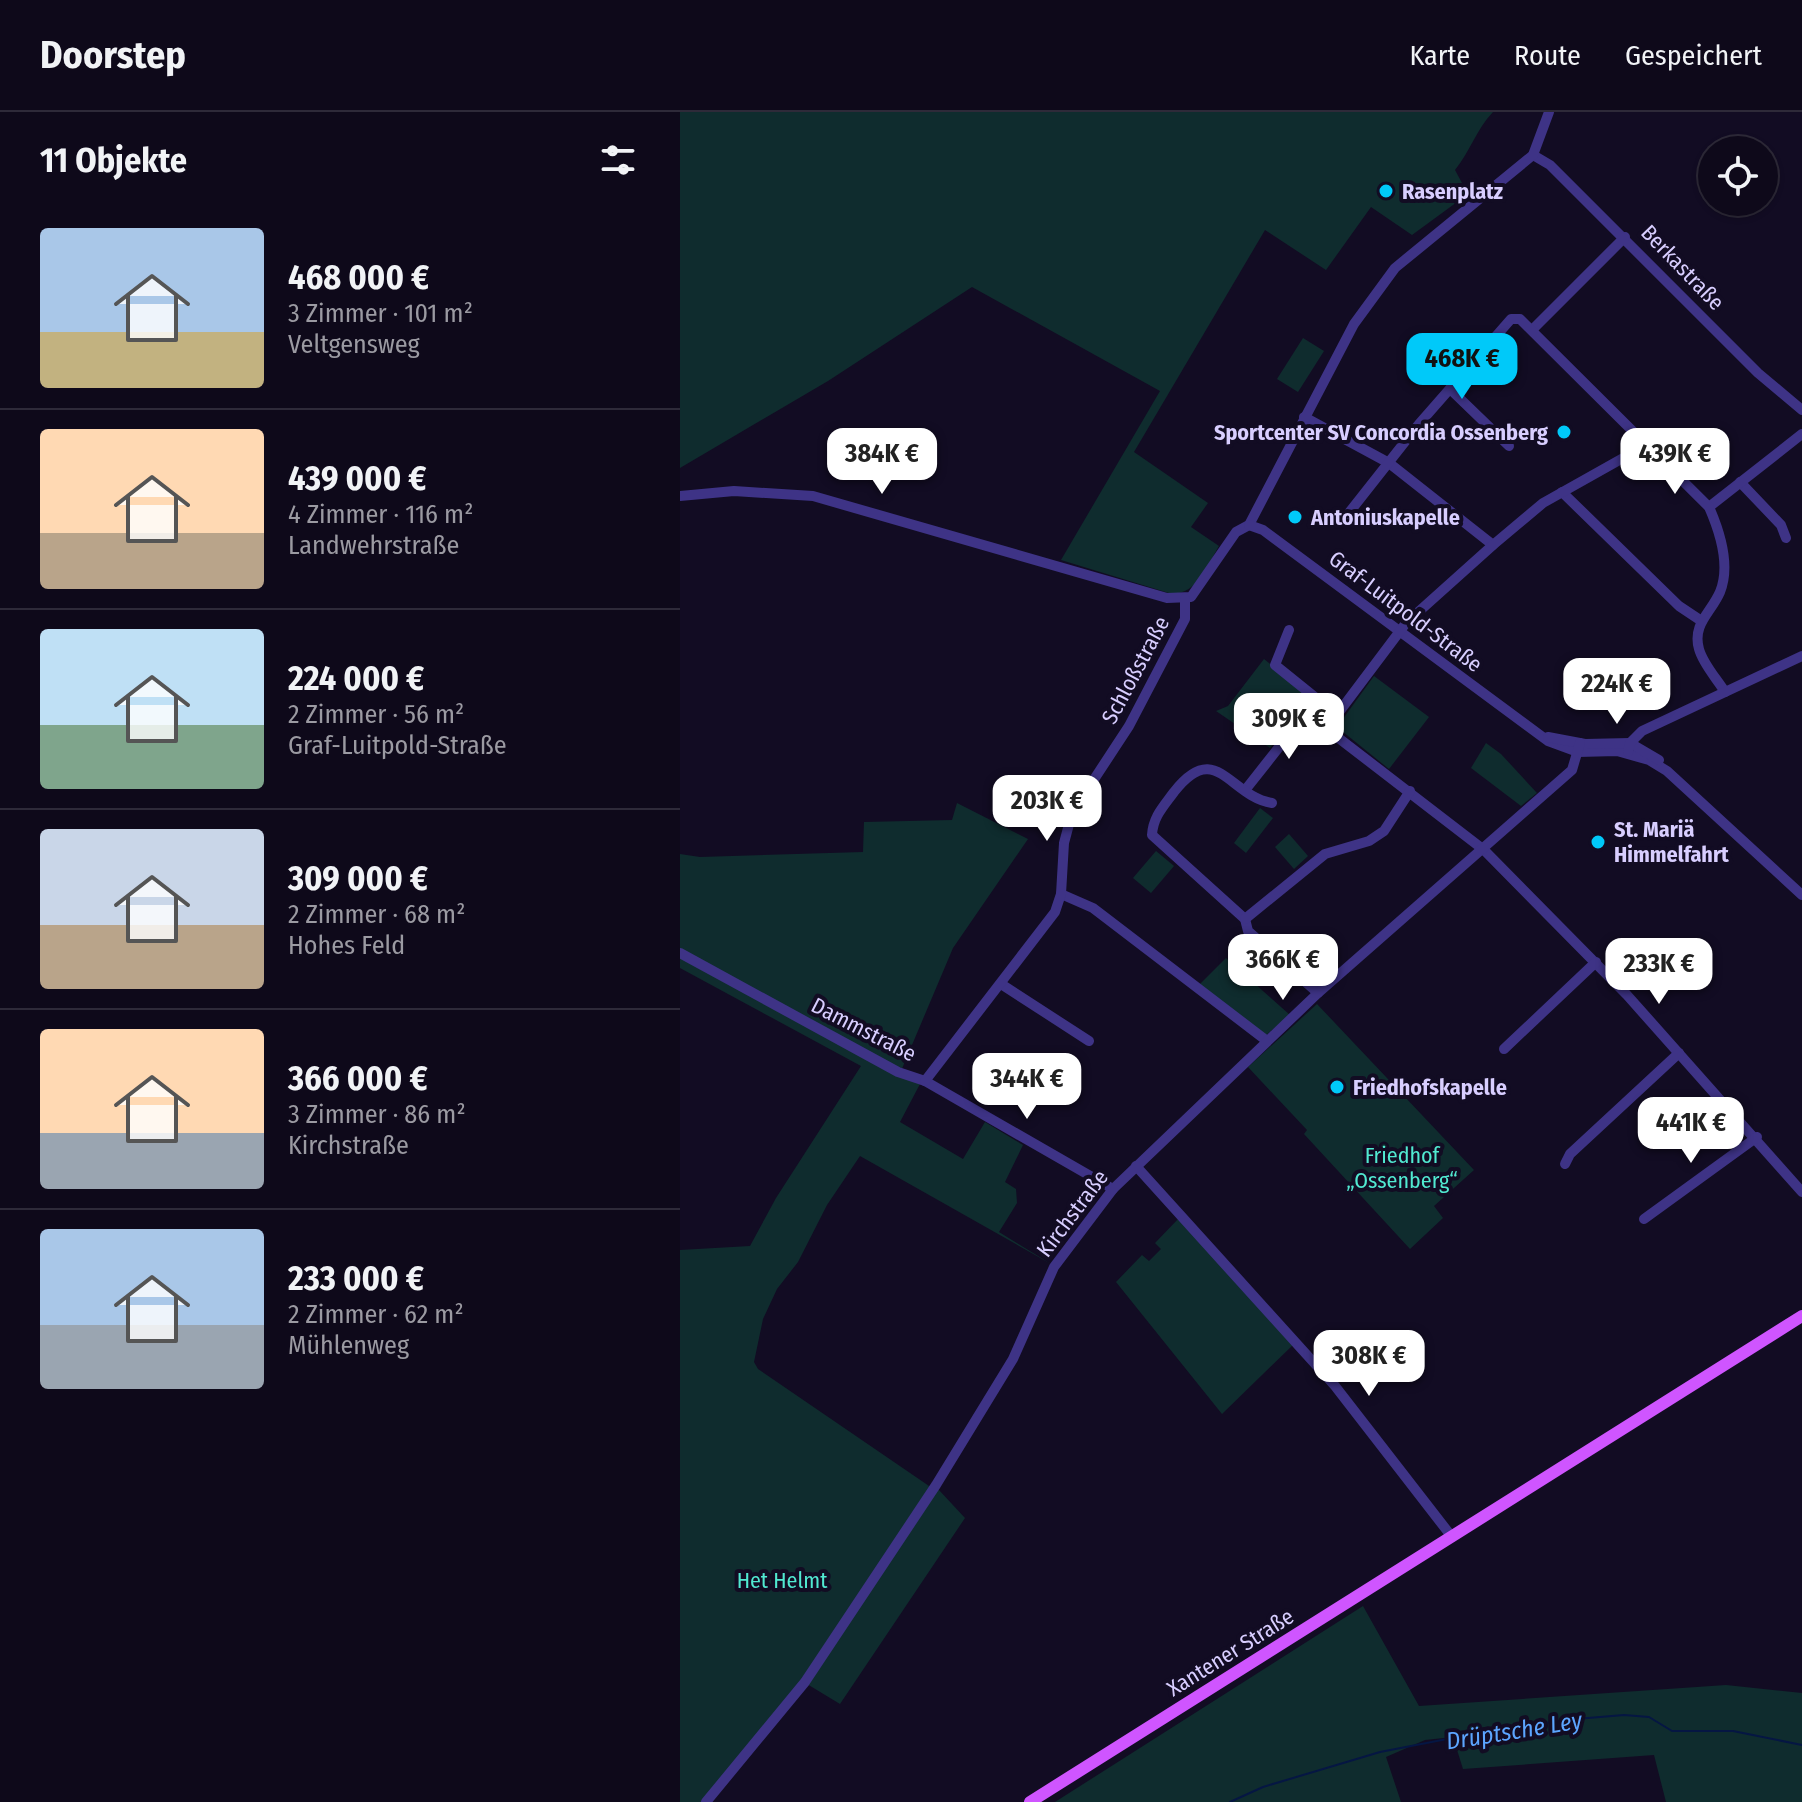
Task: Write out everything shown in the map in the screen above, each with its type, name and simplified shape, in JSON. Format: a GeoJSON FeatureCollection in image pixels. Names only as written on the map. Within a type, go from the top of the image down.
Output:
{"type":"FeatureCollection","features":[{"type":"Feature","properties":{"kind":"main road","name":"Xantener Straße"},"geometry":{"type":"LineString","coordinates":[[1030,1802],[1802,1316]]}},
{"type":"Feature","properties":{"kind":"street"},"geometry":{"type":"LineString","coordinates":[[1533,155],[1549,112]]}},
{"type":"Feature","properties":{"kind":"street","name":"Berkastraße"},"geometry":{"type":"LineString","coordinates":[[1533,155],[1550,165],[1758,373],[1802,410]]}},
{"type":"Feature","properties":{"kind":"street","name":"Schloßstraße"},"geometry":{"type":"LineString","coordinates":[[925,1081],[1055,912],[1061,894],[1064,843],[1072,813],[1129,726],[1179,631],[1187,611],[1185,599],[1200,588],[1236,532],[1249,525],[1354,324],[1395,268],[1533,155]]}},
{"type":"Feature","properties":{"kind":"street"},"geometry":{"type":"LineString","coordinates":[[1533,329],[1625,237]]}},
{"type":"Feature","properties":{"kind":"street"},"geometry":{"type":"LineString","coordinates":[[1348,514],[1511,319],[1520,319],[1709,507],[1721,540],[1725,568],[1720,591],[1700,620],[1699,650],[1725,692]]}},
{"type":"Feature","properties":{"kind":"street"},"geometry":{"type":"LineString","coordinates":[[1450,389],[1509,446]]}},
{"type":"Feature","properties":{"kind":"street"},"geometry":{"type":"LineString","coordinates":[[1304,417],[1389,463],[1493,545]]}},
{"type":"Feature","properties":{"kind":"street"},"geometry":{"type":"LineString","coordinates":[[1709,507],[1802,434]]}},
{"type":"Feature","properties":{"kind":"street"},"geometry":{"type":"LineString","coordinates":[[1327,728],[1400,631],[1493,545],[1543,503],[1648,444]]}},
{"type":"Feature","properties":{"kind":"street"},"geometry":{"type":"LineString","coordinates":[[1740,482],[1781,525],[1786,538]]}},
{"type":"Feature","properties":{"kind":"street"},"geometry":{"type":"LineString","coordinates":[[680,496],[734,491],[813,496],[1154,594],[1185,599]]}},
{"type":"Feature","properties":{"kind":"street"},"geometry":{"type":"LineString","coordinates":[[1562,492],[1679,606],[1700,620]]}},
{"type":"Feature","properties":{"kind":"street","name":"Graf-Luitpold-Straße"},"geometry":{"type":"LineString","coordinates":[[1249,525],[1263,530],[1537,735],[1579,747],[1629,748]]}},
{"type":"Feature","properties":{"kind":"street"},"geometry":{"type":"LineString","coordinates":[[1289,630],[1275,665],[1337,715]]}},
{"type":"Feature","properties":{"kind":"street"},"geometry":{"type":"LineString","coordinates":[[1802,656],[1642,731],[1629,748],[1649,752],[1802,895]]}},
{"type":"Feature","properties":{"kind":"street"},"geometry":{"type":"LineString","coordinates":[[1246,789],[1306,713],[1327,728],[1484,850],[1596,962],[1757,1137],[1802,1192]]}},
{"type":"Feature","properties":{"kind":"street","name":"Kirchstraße"},"geometry":{"type":"LineString","coordinates":[[706,1802],[805,1682],[936,1485],[1013,1359],[1054,1267],[1113,1189],[1318,993],[1572,770],[1579,747]]}},
{"type":"Feature","properties":{"kind":"street"},"geometry":{"type":"LineString","coordinates":[[1272,803],[1211,770],[1196,769],[1188,773],[1158,813],[1152,835],[1245,919],[1248,931],[1318,993]]}},
{"type":"Feature","properties":{"kind":"street"},"geometry":{"type":"LineString","coordinates":[[1245,919],[1325,854],[1369,841],[1384,831],[1410,791]]}},
{"type":"Feature","properties":{"kind":"street"},"geometry":{"type":"LineString","coordinates":[[1061,894],[1093,908],[1267,1041]]}},
{"type":"Feature","properties":{"kind":"street","name":"Dammstraße"},"geometry":{"type":"LineString","coordinates":[[680,953],[898,1072],[925,1081],[1113,1189]]}},
{"type":"Feature","properties":{"kind":"street"},"geometry":{"type":"LineString","coordinates":[[1504,1049],[1596,962]]}},
{"type":"Feature","properties":{"kind":"street"},"geometry":{"type":"LineString","coordinates":[[1001,984],[1089,1041]]}},
{"type":"Feature","properties":{"kind":"street"},"geometry":{"type":"LineString","coordinates":[[1565,1164],[1570,1154],[1679,1053]]}},
{"type":"Feature","properties":{"kind":"street"},"geometry":{"type":"LineString","coordinates":[[1644,1219],[1757,1137]]}},
{"type":"Feature","properties":{"kind":"street"},"geometry":{"type":"LineString","coordinates":[[1136,1166],[1335,1386],[1452,1537]]}},
{"type":"Feature","properties":{"kind":"green space"},"geometry":{"type":"Polygon","coordinates":[[[680,112],[1493,112],[1455,170],[1468,194],[1412,235],[1371,207],[1326,270],[1265,230],[1134,452],[1208,503],[1191,527],[1219,546],[1195,584],[1172,594],[1061,560],[1160,391],[972,287],[828,381],[680,468],[680,112]]]}},
{"type":"Feature","properties":{"kind":"green space"},"geometry":{"type":"Polygon","coordinates":[[[1303,338],[1324,351],[1298,392],[1277,379],[1303,338]]]}},
{"type":"Feature","properties":{"kind":"green space"},"geometry":{"type":"Polygon","coordinates":[[[1264,659],[1310,697],[1270,748],[1216,711],[1228,706],[1264,659]]]}},
{"type":"Feature","properties":{"kind":"green space"},"geometry":{"type":"Polygon","coordinates":[[[1374,676],[1429,717],[1389,769],[1337,727],[1374,676]]]}},
{"type":"Feature","properties":{"kind":"green space"},"geometry":{"type":"Polygon","coordinates":[[[1486,743],[1501,754],[1537,793],[1521,806],[1471,768],[1486,743]]]}},
{"type":"Feature","properties":{"kind":"green space"},"geometry":{"type":"Polygon","coordinates":[[[957,803],[1028,839],[953,948],[901,1071],[680,950],[680,854],[700,857],[863,852],[864,822],[952,820],[957,803]]]}},
{"type":"Feature","properties":{"kind":"green space"},"geometry":{"type":"Polygon","coordinates":[[[1260,808],[1273,818],[1246,853],[1234,843],[1260,808]]]}},
{"type":"Feature","properties":{"kind":"green space"},"geometry":{"type":"Polygon","coordinates":[[[1289,834],[1308,856],[1294,869],[1275,847],[1289,834]]]}},
{"type":"Feature","properties":{"kind":"green space"},"geometry":{"type":"Polygon","coordinates":[[[1156,851],[1174,866],[1151,893],[1133,878],[1156,851]]]}},
{"type":"Feature","properties":{"kind":"green space","name":"Het Helmt"},"geometry":{"type":"Polygon","coordinates":[[[680,955],[920,1084],[900,1122],[963,1159],[985,1122],[1023,1145],[1005,1182],[1016,1189],[1017,1203],[999,1232],[1051,1264],[860,1156],[827,1205],[798,1262],[777,1289],[763,1319],[754,1362],[758,1369],[932,1488],[904,1541],[938,1489],[965,1518],[840,1704],[802,1681],[703,1802],[680,1802],[680,1250],[750,1246],[776,1198],[861,1066],[680,968],[680,955]]]}},
{"type":"Feature","properties":{"kind":"green space"},"geometry":{"type":"Polygon","coordinates":[[[1226,958],[1290,1015],[1265,1036],[1199,985],[1226,958]]]}},
{"type":"Feature","properties":{"kind":"green space","name":"Friedhof „Ossenberg“"},"geometry":{"type":"Polygon","coordinates":[[[1317,1004],[1474,1170],[1434,1206],[1443,1218],[1410,1249],[1304,1134],[1307,1130],[1248,1067],[1317,1004]]]}},
{"type":"Feature","properties":{"kind":"green space"},"geometry":{"type":"Polygon","coordinates":[[[1180,1217],[1295,1343],[1222,1414],[1116,1282],[1142,1255],[1149,1261],[1161,1249],[1155,1243],[1180,1217]]]}},
{"type":"Feature","properties":{"kind":"green space"},"geometry":{"type":"Polygon","coordinates":[[[1363,1606],[1419,1706],[1726,1685],[1802,1693],[1802,1802],[1666,1802],[1654,1755],[1463,1769],[1453,1737],[1425,1740],[1386,1757],[1401,1802],[1055,1802],[1363,1606]]]}},
{"type":"Feature","properties":{"kind":"waterway","name":"Drüptsche Ley"},"geometry":{"type":"LineString","coordinates":[[1230,1802],[1263,1787],[1380,1752],[1504,1728],[1576,1719],[1624,1715],[1649,1717],[1672,1731],[1733,1731],[1802,1745]]}},
{"type":"Feature","properties":{"kind":"place","name":"Rasenplatz"},"geometry":{"type":"Point","coordinates":[1386,191]}},
{"type":"Feature","properties":{"kind":"place","name":"Sportcenter SV Concordia Ossenberg"},"geometry":{"type":"Point","coordinates":[1564,432]}},
{"type":"Feature","properties":{"kind":"place","name":"Antoniuskapelle"},"geometry":{"type":"Point","coordinates":[1295,517]}},
{"type":"Feature","properties":{"kind":"place","name":"St. Mariä Himmelfahrt"},"geometry":{"type":"Point","coordinates":[1598,842]}},
{"type":"Feature","properties":{"kind":"place","name":"Friedhofskapelle"},"geometry":{"type":"Point","coordinates":[1337,1087]}}]}
